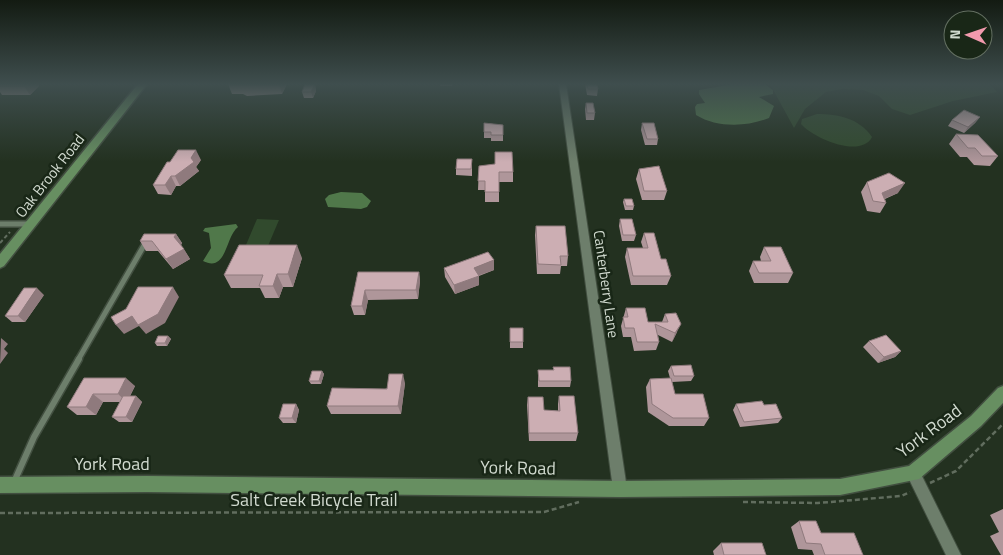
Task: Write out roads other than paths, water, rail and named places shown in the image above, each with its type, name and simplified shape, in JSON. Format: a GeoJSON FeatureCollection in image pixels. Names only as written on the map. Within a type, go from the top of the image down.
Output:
{"type":"FeatureCollection","features":[{"type":"Feature","properties":{"kind":"main road","name":"Oak Brook Road"},"geometry":{"type":"LineString","coordinates":[[0,264],[122,110]]}},
{"type":"Feature","properties":{"kind":"main road","name":"York Road"},"geometry":{"type":"LineString","coordinates":[[6,485],[156,484],[620,489],[840,488],[913,473],[976,422],[1003,393]]}},
{"type":"Feature","properties":{"kind":"street","name":"Canterberry Lane"},"geometry":{"type":"LineString","coordinates":[[566,110],[620,489]]}},
{"type":"Feature","properties":{"kind":"street"},"geometry":{"type":"LineString","coordinates":[[913,473],[954,555]]}},
{"type":"Feature","properties":{"kind":"lane"},"geometry":{"type":"LineString","coordinates":[[0,224],[32,224]]}},
{"type":"Feature","properties":{"kind":"lane"},"geometry":{"type":"LineString","coordinates":[[6,485],[149,236]]}}]}
